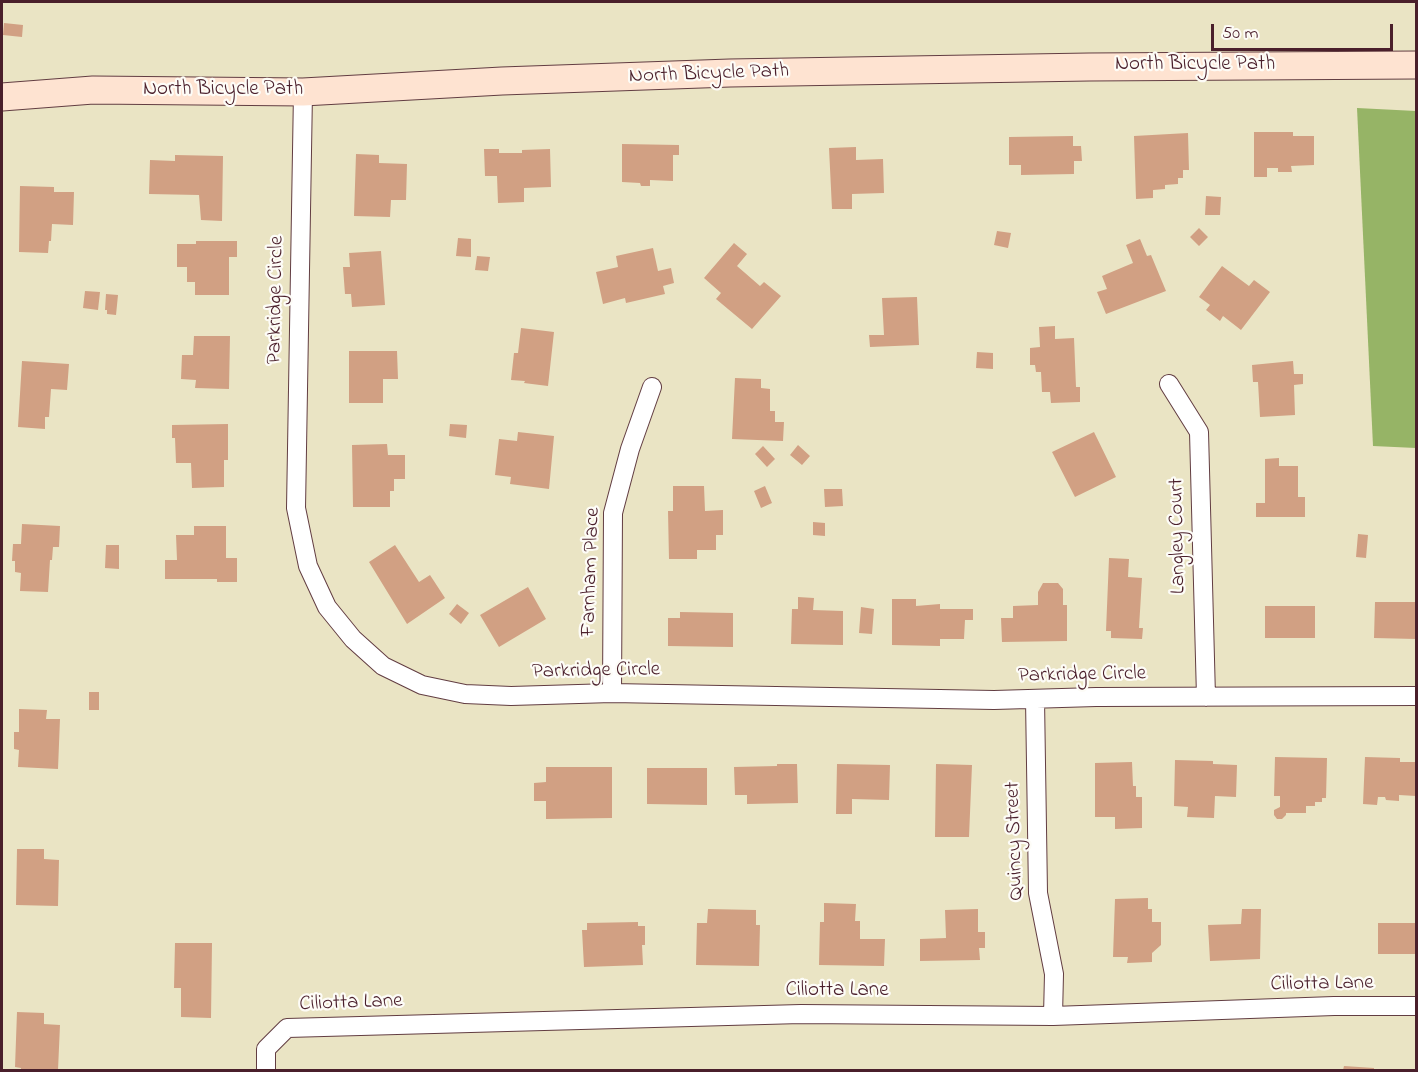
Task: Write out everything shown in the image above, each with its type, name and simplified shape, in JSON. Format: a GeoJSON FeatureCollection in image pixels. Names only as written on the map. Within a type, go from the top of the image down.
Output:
{"type":"FeatureCollection","features":[{"type":"Feature","properties":{"kind":"street","name":"North Bicycle Path"},"geometry":{"type":"LineString","coordinates":[[2,97],[93,90],[303,92],[502,81],[730,74],[1089,67],[1416,65]]}},
{"type":"Feature","properties":{"kind":"street","name":"Parkridge Circle"},"geometry":{"type":"LineString","coordinates":[[303,92],[296,508],[308,566],[327,607],[352,639],[383,666],[422,685],[465,694],[612,693],[994,700],[1416,696]]}},
{"type":"Feature","properties":{"kind":"street","name":"Langley Court"},"geometry":{"type":"LineString","coordinates":[[1169,384],[1199,432],[1206,697]]}},
{"type":"Feature","properties":{"kind":"street","name":"Farnham Place"},"geometry":{"type":"LineString","coordinates":[[612,693],[613,513],[630,449],[652,387]]}},
{"type":"Feature","properties":{"kind":"street","name":"Quincy Street"},"geometry":{"type":"LineString","coordinates":[[1035,699],[1038,893],[1054,974],[1053,1016]]}},
{"type":"Feature","properties":{"kind":"street","name":"Ciliotta Lane"},"geometry":{"type":"LineString","coordinates":[[267,1071],[266,1049],[287,1028],[801,1014],[1053,1016],[1334,1006],[1416,1006]]}},
{"type":"Feature","properties":{"kind":"green space"},"geometry":{"type":"Polygon","coordinates":[[[1357,108],[1416,111],[1416,448],[1373,446],[1357,108]]]}},
{"type":"Feature","properties":{"kind":"building"},"geometry":{"type":"Polygon","coordinates":[[[4,23],[23,25],[22,37],[3,35],[4,23]]]}},
{"type":"Feature","properties":{"kind":"building"},"geometry":{"type":"Polygon","coordinates":[[[1254,132],[1293,132],[1293,136],[1314,136],[1314,165],[1291,166],[1292,172],[1278,172],[1278,168],[1267,168],[1267,177],[1254,177],[1254,132]]]}},
{"type":"Feature","properties":{"kind":"building"},"geometry":{"type":"Polygon","coordinates":[[[1188,133],[1189,170],[1183,170],[1183,178],[1178,178],[1178,184],[1165,185],[1165,189],[1153,190],[1153,198],[1136,199],[1134,136],[1188,133]]]}},
{"type":"Feature","properties":{"kind":"building"},"geometry":{"type":"Polygon","coordinates":[[[1073,136],[1073,146],[1081,146],[1082,161],[1074,161],[1074,174],[1021,175],[1021,165],[1009,165],[1009,137],[1073,136]]]}},
{"type":"Feature","properties":{"kind":"building"},"geometry":{"type":"Polygon","coordinates":[[[622,144],[679,145],[679,155],[673,155],[673,181],[650,180],[650,186],[622,182],[622,144]]]}},
{"type":"Feature","properties":{"kind":"building"},"geometry":{"type":"Polygon","coordinates":[[[856,147],[856,160],[883,159],[884,193],[852,194],[852,209],[832,209],[829,148],[856,147]]]}},
{"type":"Feature","properties":{"kind":"building"},"geometry":{"type":"Polygon","coordinates":[[[484,149],[499,149],[499,153],[522,153],[522,150],[550,149],[551,187],[524,188],[524,202],[498,203],[497,176],[485,176],[484,149]]]}},
{"type":"Feature","properties":{"kind":"building"},"geometry":{"type":"Polygon","coordinates":[[[356,154],[379,155],[379,163],[407,164],[406,200],[391,200],[390,217],[354,216],[356,154]]]}},
{"type":"Feature","properties":{"kind":"building"},"geometry":{"type":"Polygon","coordinates":[[[175,155],[223,156],[222,221],[201,220],[199,195],[149,194],[150,160],[175,161],[175,155]]]}},
{"type":"Feature","properties":{"kind":"building"},"geometry":{"type":"Polygon","coordinates":[[[20,186],[54,187],[54,192],[74,192],[73,225],[52,224],[48,253],[19,252],[20,186]]]}},
{"type":"Feature","properties":{"kind":"building"},"geometry":{"type":"Polygon","coordinates":[[[1206,196],[1221,197],[1220,215],[1205,215],[1206,196]]]}},
{"type":"Feature","properties":{"kind":"building"},"geometry":{"type":"Polygon","coordinates":[[[1199,228],[1208,237],[1199,246],[1190,237],[1199,228]]]}},
{"type":"Feature","properties":{"kind":"building"},"geometry":{"type":"Polygon","coordinates":[[[997,231],[1011,233],[1008,248],[994,245],[997,231]]]}},
{"type":"Feature","properties":{"kind":"building"},"geometry":{"type":"Polygon","coordinates":[[[458,238],[471,239],[471,257],[456,256],[458,238]]]}},
{"type":"Feature","properties":{"kind":"building"},"geometry":{"type":"Polygon","coordinates":[[[1140,239],[1147,256],[1151,255],[1166,291],[1106,314],[1097,292],[1107,289],[1102,276],[1133,263],[1126,245],[1140,239]]]}},
{"type":"Feature","properties":{"kind":"building"},"geometry":{"type":"Polygon","coordinates":[[[196,241],[237,241],[237,257],[229,257],[229,295],[195,295],[195,282],[187,282],[187,267],[177,267],[177,244],[196,244],[196,241]]]}},
{"type":"Feature","properties":{"kind":"building"},"geometry":{"type":"Polygon","coordinates":[[[734,243],[747,254],[737,266],[760,286],[764,282],[781,296],[752,329],[716,299],[721,293],[704,278],[734,243]]]}},
{"type":"Feature","properties":{"kind":"building"},"geometry":{"type":"Polygon","coordinates":[[[653,248],[658,271],[671,268],[674,283],[663,286],[665,294],[626,303],[625,298],[603,304],[596,272],[618,267],[616,256],[653,248]]]}},
{"type":"Feature","properties":{"kind":"building"},"geometry":{"type":"Polygon","coordinates":[[[381,251],[385,305],[352,307],[351,294],[345,294],[343,267],[350,267],[349,253],[381,251]]]}},
{"type":"Feature","properties":{"kind":"building"},"geometry":{"type":"Polygon","coordinates":[[[477,256],[490,257],[488,271],[475,270],[477,256]]]}},
{"type":"Feature","properties":{"kind":"building"},"geometry":{"type":"Polygon","coordinates":[[[1222,266],[1249,286],[1254,280],[1270,292],[1241,330],[1223,316],[1220,321],[1206,310],[1210,305],[1199,297],[1222,266]]]}},
{"type":"Feature","properties":{"kind":"building"},"geometry":{"type":"Polygon","coordinates":[[[85,291],[100,292],[98,310],[83,308],[85,291]]]}},
{"type":"Feature","properties":{"kind":"building"},"geometry":{"type":"Polygon","coordinates":[[[106,294],[118,295],[116,315],[107,314],[105,310],[106,294]]]}},
{"type":"Feature","properties":{"kind":"building"},"geometry":{"type":"Polygon","coordinates":[[[917,297],[919,345],[870,347],[869,335],[884,335],[882,298],[917,297]]]}},
{"type":"Feature","properties":{"kind":"building"},"geometry":{"type":"Polygon","coordinates":[[[1055,326],[1055,339],[1074,338],[1076,387],[1080,387],[1080,402],[1051,403],[1050,392],[1042,392],[1041,372],[1036,372],[1035,365],[1030,365],[1030,348],[1040,347],[1039,327],[1055,326]]]}},
{"type":"Feature","properties":{"kind":"building"},"geometry":{"type":"Polygon","coordinates":[[[521,328],[554,332],[548,386],[511,380],[514,353],[518,353],[521,328]]]}},
{"type":"Feature","properties":{"kind":"building"},"geometry":{"type":"Polygon","coordinates":[[[194,336],[230,336],[229,389],[195,388],[196,380],[181,379],[182,355],[193,355],[194,336]]]}},
{"type":"Feature","properties":{"kind":"building"},"geometry":{"type":"Polygon","coordinates":[[[349,351],[397,351],[398,379],[383,379],[383,403],[349,403],[349,351]]]}},
{"type":"Feature","properties":{"kind":"building"},"geometry":{"type":"Polygon","coordinates":[[[977,352],[993,353],[993,369],[976,368],[977,352]]]}},
{"type":"Feature","properties":{"kind":"building"},"geometry":{"type":"Polygon","coordinates":[[[22,361],[69,364],[67,390],[51,389],[49,417],[45,417],[45,429],[18,427],[22,361]]]}},
{"type":"Feature","properties":{"kind":"building"},"geometry":{"type":"Polygon","coordinates":[[[1293,361],[1294,374],[1303,374],[1303,384],[1294,385],[1295,415],[1260,417],[1258,382],[1253,382],[1252,365],[1293,361]]]}},
{"type":"Feature","properties":{"kind":"building"},"geometry":{"type":"Polygon","coordinates":[[[735,378],[761,379],[761,388],[770,389],[770,411],[775,411],[775,422],[784,422],[783,441],[732,439],[735,378]]]}},
{"type":"Feature","properties":{"kind":"building"},"geometry":{"type":"Polygon","coordinates":[[[228,424],[228,460],[224,460],[224,487],[192,488],[191,463],[176,463],[172,425],[228,424]]]}},
{"type":"Feature","properties":{"kind":"building"},"geometry":{"type":"Polygon","coordinates":[[[450,424],[467,425],[466,438],[449,436],[450,424]]]}},
{"type":"Feature","properties":{"kind":"building"},"geometry":{"type":"Polygon","coordinates":[[[518,432],[554,436],[549,489],[510,484],[511,477],[495,475],[499,439],[517,441],[518,432]]]}},
{"type":"Feature","properties":{"kind":"building"},"geometry":{"type":"Polygon","coordinates":[[[1094,432],[1116,477],[1075,497],[1052,452],[1094,432]]]}},
{"type":"Feature","properties":{"kind":"building"},"geometry":{"type":"Polygon","coordinates":[[[387,444],[388,455],[405,455],[405,479],[394,479],[394,491],[390,491],[390,507],[353,507],[352,445],[387,444]]]}},
{"type":"Feature","properties":{"kind":"building"},"geometry":{"type":"Polygon","coordinates":[[[798,445],[810,456],[802,465],[790,455],[798,445]]]}},
{"type":"Feature","properties":{"kind":"building"},"geometry":{"type":"Polygon","coordinates":[[[763,446],[775,459],[767,467],[755,454],[763,446]]]}},
{"type":"Feature","properties":{"kind":"building"},"geometry":{"type":"Polygon","coordinates":[[[1279,458],[1279,466],[1298,466],[1298,497],[1305,497],[1305,517],[1256,517],[1256,503],[1265,503],[1265,459],[1279,458]]]}},
{"type":"Feature","properties":{"kind":"building"},"geometry":{"type":"Polygon","coordinates":[[[673,486],[704,486],[705,511],[723,510],[723,535],[716,535],[716,550],[697,550],[697,559],[669,559],[668,511],[673,511],[673,486]]]}},
{"type":"Feature","properties":{"kind":"building"},"geometry":{"type":"Polygon","coordinates":[[[765,486],[772,503],[761,508],[754,491],[765,486]]]}},
{"type":"Feature","properties":{"kind":"building"},"geometry":{"type":"Polygon","coordinates":[[[824,489],[842,489],[843,506],[825,507],[824,489]]]}},
{"type":"Feature","properties":{"kind":"building"},"geometry":{"type":"Polygon","coordinates":[[[813,522],[825,523],[825,536],[813,535],[813,522]]]}},
{"type":"Feature","properties":{"kind":"building"},"geometry":{"type":"Polygon","coordinates":[[[22,524],[60,526],[59,547],[53,547],[52,560],[50,560],[48,592],[20,591],[21,573],[15,572],[15,561],[12,561],[13,544],[21,544],[22,524]]]}},
{"type":"Feature","properties":{"kind":"building"},"geometry":{"type":"Polygon","coordinates":[[[194,526],[226,526],[226,558],[237,558],[237,582],[217,582],[217,579],[165,579],[165,560],[177,560],[176,535],[194,535],[194,526]]]}},
{"type":"Feature","properties":{"kind":"building"},"geometry":{"type":"Polygon","coordinates":[[[1358,534],[1368,535],[1366,558],[1356,557],[1358,534]]]}},
{"type":"Feature","properties":{"kind":"building"},"geometry":{"type":"Polygon","coordinates":[[[106,545],[119,545],[119,569],[105,568],[106,545]]]}},
{"type":"Feature","properties":{"kind":"building"},"geometry":{"type":"Polygon","coordinates":[[[395,545],[419,582],[430,575],[445,598],[407,624],[369,562],[395,545]]]}},
{"type":"Feature","properties":{"kind":"building"},"geometry":{"type":"Polygon","coordinates":[[[1109,558],[1129,559],[1128,577],[1142,578],[1139,628],[1143,628],[1142,639],[1111,638],[1111,631],[1106,631],[1109,558]]]}},
{"type":"Feature","properties":{"kind":"building"},"geometry":{"type":"Polygon","coordinates":[[[1043,583],[1058,583],[1063,589],[1063,605],[1067,605],[1067,641],[1002,642],[1001,618],[1013,618],[1013,606],[1038,605],[1038,592],[1043,583]]]}},
{"type":"Feature","properties":{"kind":"building"},"geometry":{"type":"Polygon","coordinates":[[[528,587],[546,619],[499,647],[480,615],[528,587]]]}},
{"type":"Feature","properties":{"kind":"building"},"geometry":{"type":"Polygon","coordinates":[[[798,597],[814,598],[813,610],[843,611],[843,645],[791,644],[792,609],[798,609],[798,597]]]}},
{"type":"Feature","properties":{"kind":"building"},"geometry":{"type":"Polygon","coordinates":[[[892,599],[916,599],[916,606],[940,604],[940,609],[973,609],[973,620],[965,620],[964,639],[940,639],[940,646],[892,645],[892,599]]]}},
{"type":"Feature","properties":{"kind":"building"},"geometry":{"type":"Polygon","coordinates":[[[1375,602],[1416,602],[1416,639],[1374,638],[1375,602]]]}},
{"type":"Feature","properties":{"kind":"building"},"geometry":{"type":"Polygon","coordinates":[[[457,604],[469,613],[461,624],[449,614],[457,604]]]}},
{"type":"Feature","properties":{"kind":"building"},"geometry":{"type":"Polygon","coordinates":[[[1265,606],[1315,606],[1315,638],[1265,638],[1265,606]]]}},
{"type":"Feature","properties":{"kind":"building"},"geometry":{"type":"Polygon","coordinates":[[[861,607],[874,609],[872,634],[859,633],[861,607]]]}},
{"type":"Feature","properties":{"kind":"building"},"geometry":{"type":"Polygon","coordinates":[[[680,612],[733,613],[733,647],[668,646],[668,618],[680,618],[680,612]]]}},
{"type":"Feature","properties":{"kind":"building"},"geometry":{"type":"Polygon","coordinates":[[[89,692],[99,692],[99,710],[89,710],[89,692]]]}},
{"type":"Feature","properties":{"kind":"building"},"geometry":{"type":"Polygon","coordinates":[[[19,709],[47,710],[46,719],[60,719],[58,769],[18,767],[19,750],[14,749],[14,732],[19,732],[19,709]]]}},
{"type":"Feature","properties":{"kind":"building"},"geometry":{"type":"Polygon","coordinates":[[[1275,757],[1327,758],[1326,798],[1322,798],[1322,802],[1315,802],[1315,806],[1306,806],[1306,813],[1286,813],[1282,819],[1277,819],[1274,810],[1280,807],[1280,796],[1274,796],[1275,757]]]}},
{"type":"Feature","properties":{"kind":"building"},"geometry":{"type":"Polygon","coordinates":[[[1365,757],[1400,758],[1400,762],[1416,762],[1416,796],[1399,795],[1399,801],[1378,797],[1377,805],[1363,804],[1365,757]]]}},
{"type":"Feature","properties":{"kind":"building"},"geometry":{"type":"Polygon","coordinates":[[[1175,760],[1213,761],[1213,764],[1237,765],[1236,797],[1215,796],[1214,818],[1187,817],[1188,807],[1174,806],[1175,760]]]}},
{"type":"Feature","properties":{"kind":"building"},"geometry":{"type":"Polygon","coordinates":[[[1132,762],[1136,797],[1142,797],[1142,828],[1115,829],[1115,817],[1095,817],[1095,763],[1132,762]]]}},
{"type":"Feature","properties":{"kind":"building"},"geometry":{"type":"Polygon","coordinates":[[[777,764],[797,764],[798,803],[747,804],[747,795],[735,795],[734,767],[777,766],[777,764]]]}},
{"type":"Feature","properties":{"kind":"building"},"geometry":{"type":"Polygon","coordinates":[[[837,764],[890,765],[889,800],[852,799],[852,814],[836,814],[837,764]]]}},
{"type":"Feature","properties":{"kind":"building"},"geometry":{"type":"Polygon","coordinates":[[[936,764],[972,765],[969,837],[935,837],[936,764]]]}},
{"type":"Feature","properties":{"kind":"building"},"geometry":{"type":"Polygon","coordinates":[[[546,767],[612,767],[612,818],[546,819],[546,801],[534,801],[534,783],[546,782],[546,767]]]}},
{"type":"Feature","properties":{"kind":"building"},"geometry":{"type":"Polygon","coordinates":[[[647,768],[707,768],[707,805],[647,804],[647,768]]]}},
{"type":"Feature","properties":{"kind":"building"},"geometry":{"type":"Polygon","coordinates":[[[17,849],[44,849],[44,859],[59,860],[58,906],[16,905],[17,849]]]}},
{"type":"Feature","properties":{"kind":"building"},"geometry":{"type":"Polygon","coordinates":[[[1148,898],[1148,909],[1152,909],[1152,922],[1161,922],[1161,945],[1152,953],[1152,962],[1127,963],[1128,957],[1113,957],[1115,899],[1148,898]]]}},
{"type":"Feature","properties":{"kind":"building"},"geometry":{"type":"Polygon","coordinates":[[[824,903],[856,904],[855,921],[860,921],[860,939],[885,939],[884,966],[819,965],[820,922],[824,922],[824,903]]]}},
{"type":"Feature","properties":{"kind":"building"},"geometry":{"type":"Polygon","coordinates":[[[708,909],[756,910],[756,925],[760,925],[759,966],[696,965],[697,923],[707,923],[708,909]]]}},
{"type":"Feature","properties":{"kind":"building"},"geometry":{"type":"Polygon","coordinates":[[[978,909],[978,932],[985,932],[985,948],[979,948],[980,960],[920,961],[920,939],[946,938],[945,910],[978,909]]]}},
{"type":"Feature","properties":{"kind":"building"},"geometry":{"type":"Polygon","coordinates":[[[1242,909],[1261,909],[1260,959],[1210,961],[1208,925],[1241,924],[1242,909]]]}},
{"type":"Feature","properties":{"kind":"building"},"geometry":{"type":"Polygon","coordinates":[[[638,922],[638,926],[645,926],[645,945],[642,945],[643,965],[584,967],[582,930],[587,930],[587,923],[638,922]]]}},
{"type":"Feature","properties":{"kind":"building"},"geometry":{"type":"Polygon","coordinates":[[[1378,923],[1416,923],[1416,954],[1378,954],[1378,923]]]}},
{"type":"Feature","properties":{"kind":"building"},"geometry":{"type":"Polygon","coordinates":[[[175,943],[212,943],[211,1018],[181,1017],[181,988],[174,988],[175,943]]]}},
{"type":"Feature","properties":{"kind":"building"},"geometry":{"type":"Polygon","coordinates":[[[17,1012],[44,1013],[44,1024],[60,1025],[58,1070],[21,1070],[15,1067],[17,1012]]]}},
{"type":"Feature","properties":{"kind":"building"},"geometry":{"type":"Polygon","coordinates":[[[1344,1066],[1374,1068],[1374,1070],[1343,1070],[1344,1066]]]}}]}
